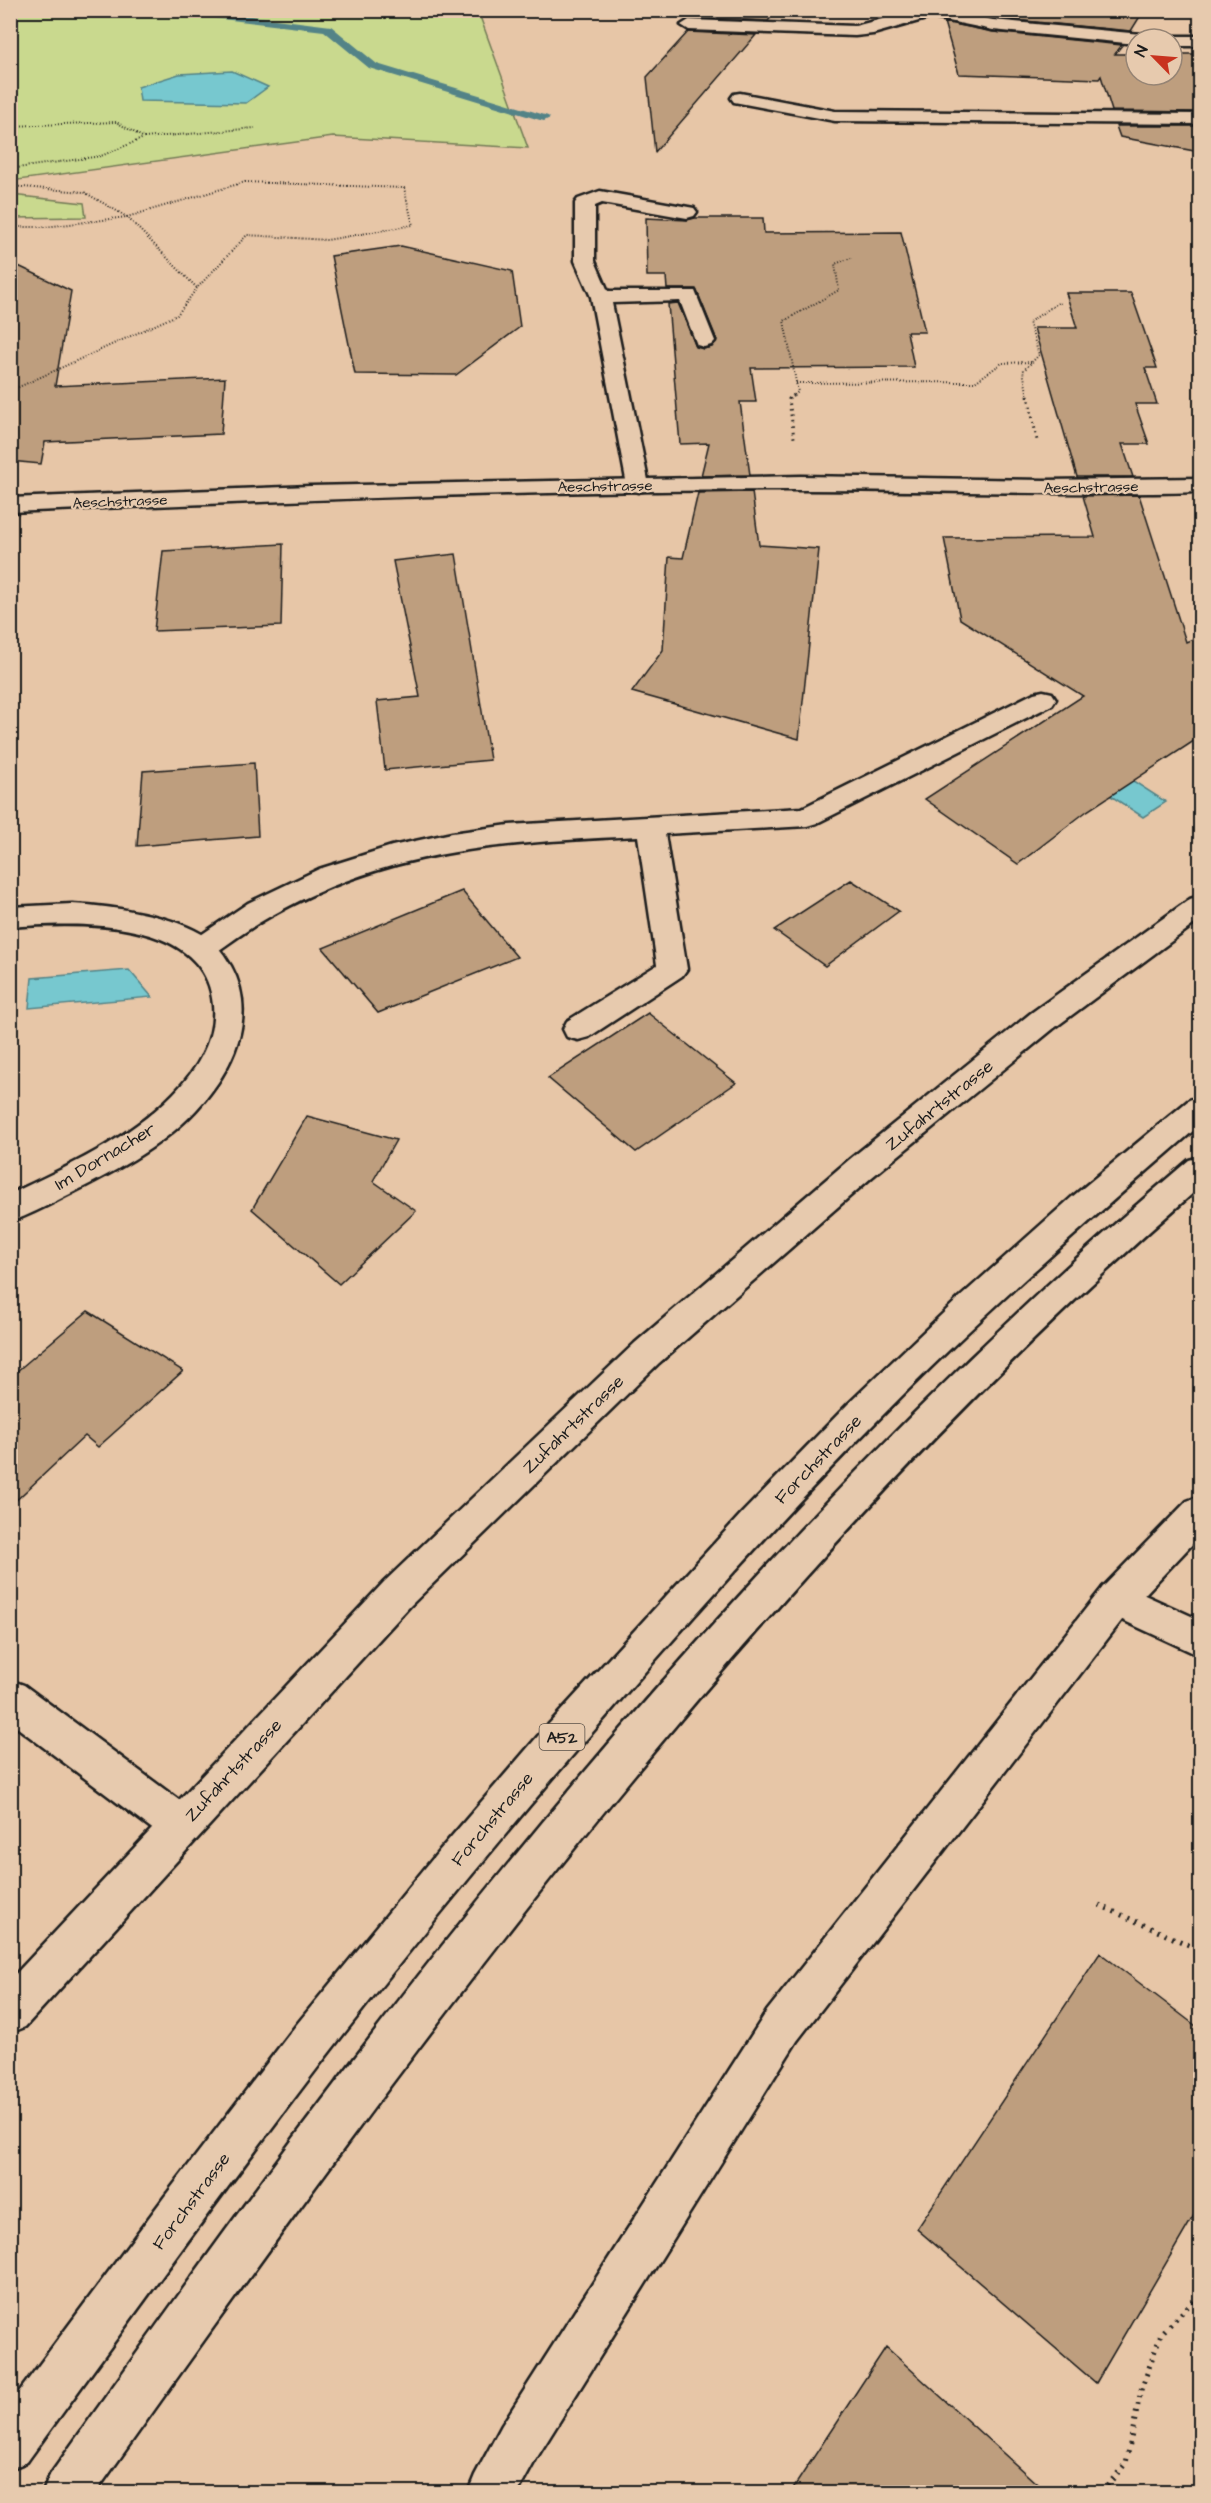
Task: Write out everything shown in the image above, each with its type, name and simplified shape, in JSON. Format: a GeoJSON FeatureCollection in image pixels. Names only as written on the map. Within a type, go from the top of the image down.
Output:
{"type":"FeatureCollection","features":[{"type":"Feature","properties":{"kind":"main road"},"geometry":{"type":"LineString","coordinates":[[689,25],[855,31],[867,30],[923,12],[993,25],[1124,37]]}},
{"type":"Feature","properties":{"kind":"main road"},"geometry":{"type":"LineString","coordinates":[[1184,41],[1200,41]]}},
{"type":"Feature","properties":{"kind":"main road"},"geometry":{"type":"LineString","coordinates":[[740,98],[835,116],[1200,118]]}},
{"type":"Feature","properties":{"kind":"main road"},"geometry":{"type":"LineString","coordinates":[[638,485],[601,297],[585,261],[585,203],[600,197],[687,212]]}},
{"type":"Feature","properties":{"kind":"main road"},"geometry":{"type":"LineString","coordinates":[[601,297],[688,295],[704,341]]}},
{"type":"Feature","properties":{"kind":"main road","name":"Aeschstrasse"},"geometry":{"type":"LineString","coordinates":[[10,505],[310,493],[638,485],[801,483],[1046,487],[1200,485]]}},
{"type":"Feature","properties":{"kind":"main road"},"geometry":{"type":"LineString","coordinates":[[202,948],[258,910],[329,876],[392,855],[452,842],[509,834],[807,817],[1042,699]]}},
{"type":"Feature","properties":{"kind":"main road"},"geometry":{"type":"LineString","coordinates":[[578,1029],[672,969],[650,826]]}},
{"type":"Feature","properties":{"kind":"main road","name":"Zufahrtstrasse"},"geometry":{"type":"LineString","coordinates":[[10,2012],[397,1594],[647,1353],[861,1168],[1041,1021],[1200,906]]}},
{"type":"Feature","properties":{"kind":"main road","name":"Im Dornacher"},"geometry":{"type":"LineString","coordinates":[[10,917],[92,913],[154,927],[202,948],[219,968],[231,1005],[230,1028],[201,1082],[162,1122],[117,1152],[10,1209]]}},
{"type":"Feature","properties":{"kind":"main road","name":"Forchstrasse"},"geometry":{"type":"LineString","coordinates":[[10,2445],[189,2202],[355,1986],[536,1766],[682,1601],[813,1463],[1011,1269],[1131,1164],[1200,1108]]}},
{"type":"Feature","properties":{"kind":"main road"},"geometry":{"type":"LineString","coordinates":[[67,2493],[352,2098],[472,1941],[648,1729],[749,1613],[955,1395],[1055,1298],[1200,1169]]}},
{"type":"Feature","properties":{"kind":"main road"},"geometry":{"type":"LineString","coordinates":[[492,2493],[519,2442],[782,2026],[1116,1599],[1200,1512]]}},
{"type":"Feature","properties":{"kind":"main road"},"geometry":{"type":"LineString","coordinates":[[1116,1599],[1200,1639]]}},
{"type":"Feature","properties":{"kind":"main road"},"geometry":{"type":"LineString","coordinates":[[10,1698],[181,1826]]}},
{"type":"Feature","properties":{"kind":"path"},"geometry":{"type":"LineString","coordinates":[[10,126],[116,122],[144,138]]}},
{"type":"Feature","properties":{"kind":"path"},"geometry":{"type":"LineString","coordinates":[[10,170],[101,156],[144,138],[255,128]]}},
{"type":"Feature","properties":{"kind":"path"},"geometry":{"type":"LineString","coordinates":[[10,227],[45,227],[127,218],[245,182],[404,188],[413,225],[327,240],[247,236],[197,288],[177,315],[10,391]]}},
{"type":"Feature","properties":{"kind":"path"},"geometry":{"type":"LineString","coordinates":[[10,186],[84,192],[127,218],[197,288]]}},
{"type":"Feature","properties":{"kind":"path"},"geometry":{"type":"LineString","coordinates":[[801,483],[789,399],[798,392],[784,321],[839,291],[835,264],[851,258]]}},
{"type":"Feature","properties":{"kind":"path"},"geometry":{"type":"LineString","coordinates":[[1046,487],[1023,371],[1039,356],[1029,322],[1058,303],[1062,303]]}},
{"type":"Feature","properties":{"kind":"path"},"geometry":{"type":"LineString","coordinates":[[796,383],[975,382],[1002,363],[1033,362]]}},
{"type":"Feature","properties":{"kind":"path"},"geometry":{"type":"LineString","coordinates":[[1099,1905],[1200,1950]]}},
{"type":"Feature","properties":{"kind":"path"},"geometry":{"type":"LineString","coordinates":[[1102,2493],[1126,2463],[1141,2390],[1161,2334],[1200,2294]]}},
{"type":"Feature","properties":{"kind":"green space"},"geometry":{"type":"Polygon","coordinates":[[[11,11],[478,11],[528,148],[333,137],[11,181],[11,11]]]}},
{"type":"Feature","properties":{"kind":"green space"},"geometry":{"type":"Polygon","coordinates":[[[11,195],[84,203],[86,217],[11,218],[11,195]]]}},
{"type":"Feature","properties":{"kind":"water"},"geometry":{"type":"Polygon","coordinates":[[[232,71],[268,87],[246,103],[140,101],[138,87],[179,74],[232,71]]]}},
{"type":"Feature","properties":{"kind":"water"},"geometry":{"type":"Polygon","coordinates":[[[1113,768],[1166,802],[1143,817],[1091,783],[1113,768]]]}},
{"type":"Feature","properties":{"kind":"water"},"geometry":{"type":"Polygon","coordinates":[[[129,970],[152,997],[29,1008],[32,978],[129,970]]]}},
{"type":"Feature","properties":{"kind":"building"},"geometry":{"type":"Polygon","coordinates":[[[708,10],[777,10],[768,21],[701,18],[708,10]]]}},
{"type":"Feature","properties":{"kind":"building"},"geometry":{"type":"Polygon","coordinates":[[[959,10],[1144,10],[1133,27],[1124,27],[1124,30],[993,18],[959,10]]]}},
{"type":"Feature","properties":{"kind":"building"},"geometry":{"type":"Polygon","coordinates":[[[944,22],[993,32],[1122,45],[1115,54],[1124,54],[1124,87],[1184,87],[1184,54],[1200,54],[1200,112],[1112,111],[1101,76],[1099,79],[959,74],[944,22]]]}},
{"type":"Feature","properties":{"kind":"building"},"geometry":{"type":"Polygon","coordinates":[[[688,32],[756,35],[655,152],[647,77],[688,32]]]}},
{"type":"Feature","properties":{"kind":"building"},"geometry":{"type":"Polygon","coordinates":[[[1116,126],[1200,126],[1200,152],[1120,137],[1116,126]]]}},
{"type":"Feature","properties":{"kind":"building"},"geometry":{"type":"Polygon","coordinates":[[[646,218],[687,220],[763,218],[764,233],[901,232],[925,332],[907,332],[914,367],[751,368],[756,402],[740,402],[750,475],[701,476],[709,443],[680,444],[668,304],[678,303],[696,347],[703,349],[712,347],[717,340],[696,289],[667,289],[666,276],[647,276],[646,218]]]}},
{"type":"Feature","properties":{"kind":"building"},"geometry":{"type":"Polygon","coordinates":[[[401,246],[512,271],[520,327],[456,375],[355,374],[331,256],[401,246]]]}},
{"type":"Feature","properties":{"kind":"building"},"geometry":{"type":"Polygon","coordinates":[[[10,262],[71,291],[55,386],[225,378],[221,434],[45,442],[41,464],[10,461],[10,262]]]}},
{"type":"Feature","properties":{"kind":"building"},"geometry":{"type":"Polygon","coordinates":[[[1066,293],[1131,293],[1157,368],[1145,368],[1157,404],[1135,404],[1149,444],[1122,444],[1133,477],[1077,477],[1034,328],[1077,328],[1066,293]]]}},
{"type":"Feature","properties":{"kind":"building"},"geometry":{"type":"Polygon","coordinates":[[[752,492],[759,545],[819,549],[799,739],[632,692],[663,650],[669,557],[683,558],[698,493],[752,492]]]}},
{"type":"Feature","properties":{"kind":"building"},"geometry":{"type":"Polygon","coordinates":[[[1139,495],[1186,642],[1200,636],[1200,737],[1087,811],[1018,864],[925,799],[1083,696],[960,619],[944,538],[1095,537],[1083,496],[1139,495]]]}},
{"type":"Feature","properties":{"kind":"building"},"geometry":{"type":"Polygon","coordinates":[[[283,544],[281,626],[154,631],[163,551],[283,544]]]}},
{"type":"Feature","properties":{"kind":"building"},"geometry":{"type":"Polygon","coordinates":[[[456,554],[490,760],[385,770],[377,701],[420,697],[393,561],[456,554]]]}},
{"type":"Feature","properties":{"kind":"building"},"geometry":{"type":"Polygon","coordinates":[[[254,763],[258,836],[137,846],[143,771],[254,763]]]}},
{"type":"Feature","properties":{"kind":"building"},"geometry":{"type":"Polygon","coordinates":[[[851,880],[899,911],[825,966],[774,930],[851,880]]]}},
{"type":"Feature","properties":{"kind":"building"},"geometry":{"type":"Polygon","coordinates":[[[462,891],[517,957],[378,1013],[323,948],[462,891]]]}},
{"type":"Feature","properties":{"kind":"building"},"geometry":{"type":"Polygon","coordinates":[[[648,1013],[736,1083],[636,1152],[548,1078],[648,1013]]]}},
{"type":"Feature","properties":{"kind":"building"},"geometry":{"type":"Polygon","coordinates":[[[307,1116],[396,1140],[373,1181],[416,1211],[339,1284],[252,1209],[307,1116]]]}},
{"type":"Feature","properties":{"kind":"building"},"geometry":{"type":"Polygon","coordinates":[[[88,1311],[183,1371],[98,1447],[85,1436],[10,1506],[10,1377],[88,1311]]]}},
{"type":"Feature","properties":{"kind":"building"},"geometry":{"type":"Polygon","coordinates":[[[1100,1953],[1200,2029],[1200,2205],[1096,2383],[917,2229],[1100,1953]]]}},
{"type":"Feature","properties":{"kind":"building"},"geometry":{"type":"Polygon","coordinates":[[[886,2347],[1047,2493],[790,2493],[886,2347]]]}},
{"type":"Feature","properties":{"kind":"waterway"},"geometry":{"type":"LineString","coordinates":[[170,10],[327,28],[373,66],[544,118]]}}]}
